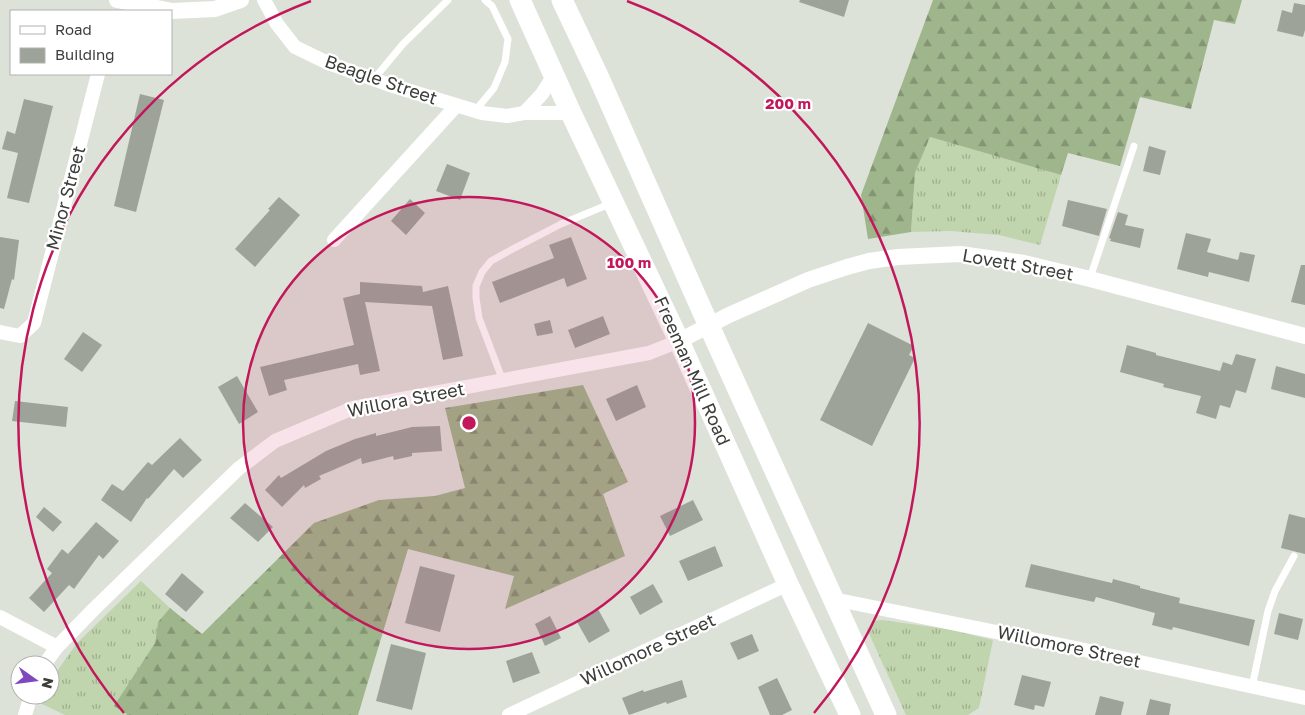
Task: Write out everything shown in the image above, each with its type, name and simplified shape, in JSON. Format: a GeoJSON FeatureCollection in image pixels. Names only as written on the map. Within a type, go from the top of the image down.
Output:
{"type":"FeatureCollection","features":[{"type":"Feature","properties":{"kind":"main road","name":"Freeman Mill Road"},"geometry":{"type":"LineString","coordinates":[[520,0],[571,113],[680,341],[788,584],[850,715]]}},
{"type":"Feature","properties":{"kind":"main road","name":"Freeman Mill Road"},"geometry":{"type":"LineString","coordinates":[[562,0],[886,715]]}},
{"type":"Feature","properties":{"kind":"street"},"geometry":{"type":"LineString","coordinates":[[117,0],[172,10],[216,9],[241,0]]}},
{"type":"Feature","properties":{"kind":"street","name":"Beagle Street"},"geometry":{"type":"LineString","coordinates":[[264,0],[277,24],[295,47],[328,63],[373,80],[475,111],[507,116],[524,113],[571,113]]}},
{"type":"Feature","properties":{"kind":"street","name":"Minor Street"},"geometry":{"type":"LineString","coordinates":[[0,332],[20,336],[34,323],[98,75]]}},
{"type":"Feature","properties":{"kind":"street"},"geometry":{"type":"LineString","coordinates":[[524,113],[542,94],[554,75]]}},
{"type":"Feature","properties":{"kind":"street"},"geometry":{"type":"LineString","coordinates":[[334,240],[456,106]]}},
{"type":"Feature","properties":{"kind":"street","name":"Lovett Street"},"geometry":{"type":"LineString","coordinates":[[680,341],[808,280],[869,261],[898,257],[960,254],[1024,263],[1305,336]]}},
{"type":"Feature","properties":{"kind":"street","name":"Willora Street"},"geometry":{"type":"LineString","coordinates":[[51,655],[57,647],[238,469],[275,441],[353,408],[649,354],[680,341]]}},
{"type":"Feature","properties":{"kind":"street","name":"Willomore Street"},"geometry":{"type":"LineString","coordinates":[[509,715],[788,584]]}},
{"type":"Feature","properties":{"kind":"street","name":"Willomore Street"},"geometry":{"type":"LineString","coordinates":[[832,599],[1071,647],[1305,698]]}},
{"type":"Feature","properties":{"kind":"street"},"geometry":{"type":"LineString","coordinates":[[0,617],[57,647]]}},
{"type":"Feature","properties":{"kind":"lane"},"geometry":{"type":"LineString","coordinates":[[373,80],[403,44],[448,0]]}},
{"type":"Feature","properties":{"kind":"lane"},"geometry":{"type":"LineString","coordinates":[[475,111],[494,88],[505,62],[508,39],[492,6],[485,0]]}},
{"type":"Feature","properties":{"kind":"lane"},"geometry":{"type":"LineString","coordinates":[[1090,279],[1134,146]]}},
{"type":"Feature","properties":{"kind":"lane"},"geometry":{"type":"LineString","coordinates":[[503,381],[479,318],[476,286],[482,272],[491,261],[509,251],[561,224],[615,202]]}},
{"type":"Feature","properties":{"kind":"lane"},"geometry":{"type":"LineString","coordinates":[[1252,687],[1268,612],[1275,591],[1294,556]]}},
{"type":"Feature","properties":{"kind":"green space"},"geometry":{"type":"Polygon","coordinates":[[[933,0],[1242,0],[1235,24],[1214,20],[1191,109],[1140,97],[1120,166],[1068,153],[1061,175],[930,137],[915,173],[911,232],[868,239],[861,195],[933,0]]]}},
{"type":"Feature","properties":{"kind":"green space"},"geometry":{"type":"Polygon","coordinates":[[[930,137],[1061,175],[1040,245],[999,235],[950,231],[911,232],[915,173],[930,137]]]}},
{"type":"Feature","properties":{"kind":"green space"},"geometry":{"type":"Polygon","coordinates":[[[583,385],[628,482],[603,494],[625,556],[505,609],[514,576],[408,549],[358,715],[127,715],[114,706],[155,643],[158,622],[170,608],[202,634],[314,523],[379,500],[435,496],[465,488],[445,408],[583,385]]]}},
{"type":"Feature","properties":{"kind":"green space"},"geometry":{"type":"Polygon","coordinates":[[[141,581],[170,608],[158,622],[155,643],[115,706],[127,715],[65,715],[44,705],[60,705],[60,667],[77,643],[141,581]]]}},
{"type":"Feature","properties":{"kind":"green space"},"geometry":{"type":"Polygon","coordinates":[[[882,620],[947,629],[993,640],[979,708],[968,715],[906,715],[867,629],[874,621],[882,620]]]}},
{"type":"Feature","properties":{"kind":"building"},"geometry":{"type":"Polygon","coordinates":[[[800,0],[849,0],[844,17],[799,2],[800,0]]]}},
{"type":"Feature","properties":{"kind":"building"},"geometry":{"type":"Polygon","coordinates":[[[1294,3],[1305,5],[1305,30],[1303,37],[1277,31],[1282,10],[1292,13],[1294,3]]]}},
{"type":"Feature","properties":{"kind":"building"},"geometry":{"type":"Polygon","coordinates":[[[140,94],[164,100],[136,212],[114,206],[140,94]]]}},
{"type":"Feature","properties":{"kind":"building"},"geometry":{"type":"Polygon","coordinates":[[[24,99],[53,106],[29,203],[7,198],[18,153],[2,149],[7,131],[15,134],[24,99]]]}},
{"type":"Feature","properties":{"kind":"building"},"geometry":{"type":"Polygon","coordinates":[[[1149,146],[1166,151],[1160,175],[1143,171],[1149,146]]]}},
{"type":"Feature","properties":{"kind":"building"},"geometry":{"type":"Polygon","coordinates":[[[447,164],[470,173],[460,200],[436,191],[447,164]]]}},
{"type":"Feature","properties":{"kind":"building"},"geometry":{"type":"Polygon","coordinates":[[[279,197],[300,215],[255,267],[235,249],[270,210],[268,209],[279,197]]]}},
{"type":"Feature","properties":{"kind":"building"},"geometry":{"type":"Polygon","coordinates":[[[410,199],[425,213],[406,235],[391,221],[410,199]]]}},
{"type":"Feature","properties":{"kind":"building"},"geometry":{"type":"Polygon","coordinates":[[[1068,200],[1107,209],[1099,236],[1062,226],[1068,200]]]}},
{"type":"Feature","properties":{"kind":"building"},"geometry":{"type":"Polygon","coordinates":[[[1118,212],[1128,215],[1125,225],[1144,229],[1140,248],[1110,241],[1111,239],[1109,238],[1118,212]]]}},
{"type":"Feature","properties":{"kind":"building"},"geometry":{"type":"Polygon","coordinates":[[[1186,233],[1211,239],[1207,252],[1238,260],[1240,252],[1255,255],[1249,282],[1209,272],[1208,277],[1177,269],[1186,233]]]}},
{"type":"Feature","properties":{"kind":"building"},"geometry":{"type":"Polygon","coordinates":[[[0,237],[19,240],[14,280],[12,279],[4,309],[0,308],[0,237]]]}},
{"type":"Feature","properties":{"kind":"building"},"geometry":{"type":"Polygon","coordinates":[[[571,237],[587,279],[567,287],[564,278],[500,303],[492,282],[554,258],[549,245],[571,237]]]}},
{"type":"Feature","properties":{"kind":"building"},"geometry":{"type":"Polygon","coordinates":[[[1301,265],[1305,265],[1305,305],[1291,302],[1301,265]]]}},
{"type":"Feature","properties":{"kind":"building"},"geometry":{"type":"Polygon","coordinates":[[[360,282],[422,286],[423,292],[448,286],[463,356],[443,360],[432,306],[365,302],[380,371],[360,375],[358,364],[284,380],[287,390],[269,396],[260,367],[354,345],[343,298],[360,294],[360,282]]]}},
{"type":"Feature","properties":{"kind":"building"},"geometry":{"type":"Polygon","coordinates":[[[603,316],[610,334],[575,348],[568,330],[603,316]]]}},
{"type":"Feature","properties":{"kind":"building"},"geometry":{"type":"Polygon","coordinates":[[[550,320],[553,333],[537,336],[534,324],[550,320]]]}},
{"type":"Feature","properties":{"kind":"building"},"geometry":{"type":"Polygon","coordinates":[[[868,323],[914,346],[909,355],[915,358],[872,446],[820,420],[868,323]]]}},
{"type":"Feature","properties":{"kind":"building"},"geometry":{"type":"Polygon","coordinates":[[[83,332],[102,345],[82,372],[64,359],[83,332]]]}},
{"type":"Feature","properties":{"kind":"building"},"geometry":{"type":"Polygon","coordinates":[[[1127,345],[1156,353],[1156,355],[1220,371],[1223,362],[1232,365],[1236,354],[1256,359],[1246,393],[1236,390],[1230,408],[1220,405],[1216,419],[1196,413],[1201,396],[1163,387],[1164,384],[1120,372],[1127,345]]]}},
{"type":"Feature","properties":{"kind":"building"},"geometry":{"type":"Polygon","coordinates":[[[1276,366],[1305,374],[1305,398],[1271,389],[1276,366]]]}},
{"type":"Feature","properties":{"kind":"building"},"geometry":{"type":"Polygon","coordinates":[[[237,376],[258,412],[239,424],[218,387],[237,376]]]}},
{"type":"Feature","properties":{"kind":"building"},"geometry":{"type":"Polygon","coordinates":[[[637,385],[646,407],[616,421],[606,399],[637,385]]]}},
{"type":"Feature","properties":{"kind":"building"},"geometry":{"type":"Polygon","coordinates":[[[15,401],[68,407],[66,427],[12,421],[15,401]]]}},
{"type":"Feature","properties":{"kind":"building"},"geometry":{"type":"Polygon","coordinates":[[[440,426],[442,451],[412,453],[412,456],[394,460],[393,456],[362,464],[361,458],[319,476],[321,479],[305,488],[304,485],[282,507],[265,490],[279,475],[281,478],[326,451],[355,439],[376,433],[376,436],[412,427],[440,426]]]}},
{"type":"Feature","properties":{"kind":"building"},"geometry":{"type":"Polygon","coordinates":[[[180,438],[202,460],[183,478],[174,469],[147,498],[131,522],[101,500],[112,484],[123,491],[148,462],[152,465],[180,438]]]}},
{"type":"Feature","properties":{"kind":"building"},"geometry":{"type":"Polygon","coordinates":[[[693,500],[703,520],[670,536],[660,516],[693,500]]]}},
{"type":"Feature","properties":{"kind":"building"},"geometry":{"type":"Polygon","coordinates":[[[245,503],[273,527],[258,542],[230,518],[245,503]]]}},
{"type":"Feature","properties":{"kind":"building"},"geometry":{"type":"Polygon","coordinates":[[[44,507],[62,522],[53,532],[36,517],[44,507]]]}},
{"type":"Feature","properties":{"kind":"building"},"geometry":{"type":"Polygon","coordinates":[[[1289,514],[1305,518],[1305,554],[1281,548],[1289,514]]]}},
{"type":"Feature","properties":{"kind":"building"},"geometry":{"type":"Polygon","coordinates":[[[96,522],[119,541],[103,559],[99,555],[74,589],[69,585],[44,612],[29,598],[52,573],[47,569],[62,549],[68,554],[96,522]]]}},
{"type":"Feature","properties":{"kind":"building"},"geometry":{"type":"Polygon","coordinates":[[[715,546],[723,566],[688,581],[679,561],[715,546]]]}},
{"type":"Feature","properties":{"kind":"building"},"geometry":{"type":"Polygon","coordinates":[[[1031,564],[1112,583],[1113,579],[1180,598],[1179,603],[1255,620],[1249,646],[1173,627],[1172,630],[1152,625],[1155,613],[1096,597],[1094,602],[1025,587],[1031,564]]]}},
{"type":"Feature","properties":{"kind":"building"},"geometry":{"type":"Polygon","coordinates":[[[420,566],[455,575],[440,632],[405,623],[420,566]]]}},
{"type":"Feature","properties":{"kind":"building"},"geometry":{"type":"Polygon","coordinates":[[[182,573],[204,592],[186,612],[165,594],[182,573]]]}},
{"type":"Feature","properties":{"kind":"building"},"geometry":{"type":"Polygon","coordinates":[[[653,584],[663,602],[640,615],[630,597],[653,584]]]}},
{"type":"Feature","properties":{"kind":"building"},"geometry":{"type":"Polygon","coordinates":[[[598,609],[610,631],[589,643],[577,622],[598,609]]]}},
{"type":"Feature","properties":{"kind":"building"},"geometry":{"type":"Polygon","coordinates":[[[1279,613],[1303,619],[1298,640],[1274,634],[1279,613]]]}},
{"type":"Feature","properties":{"kind":"building"},"geometry":{"type":"Polygon","coordinates":[[[550,616],[561,638],[545,646],[535,624],[550,616]]]}},
{"type":"Feature","properties":{"kind":"building"},"geometry":{"type":"Polygon","coordinates":[[[752,634],[759,651],[738,660],[730,643],[752,634]]]}},
{"type":"Feature","properties":{"kind":"building"},"geometry":{"type":"Polygon","coordinates":[[[391,644],[426,653],[412,710],[376,701],[391,644]]]}},
{"type":"Feature","properties":{"kind":"building"},"geometry":{"type":"Polygon","coordinates":[[[532,652],[540,673],[513,683],[506,661],[532,652]]]}},
{"type":"Feature","properties":{"kind":"building"},"geometry":{"type":"Polygon","coordinates":[[[1022,675],[1051,682],[1044,707],[1035,705],[1034,710],[1014,705],[1022,675]]]}},
{"type":"Feature","properties":{"kind":"building"},"geometry":{"type":"Polygon","coordinates":[[[777,678],[792,710],[782,715],[770,715],[758,687],[777,678]]]}},
{"type":"Feature","properties":{"kind":"building"},"geometry":{"type":"Polygon","coordinates":[[[682,680],[687,697],[629,715],[622,698],[643,690],[644,692],[682,680]]]}},
{"type":"Feature","properties":{"kind":"building"},"geometry":{"type":"Polygon","coordinates":[[[1100,696],[1124,702],[1121,715],[1095,715],[1100,696]]]}},
{"type":"Feature","properties":{"kind":"building"},"geometry":{"type":"Polygon","coordinates":[[[1150,699],[1171,704],[1169,715],[1146,715],[1150,699]]]}}]}
